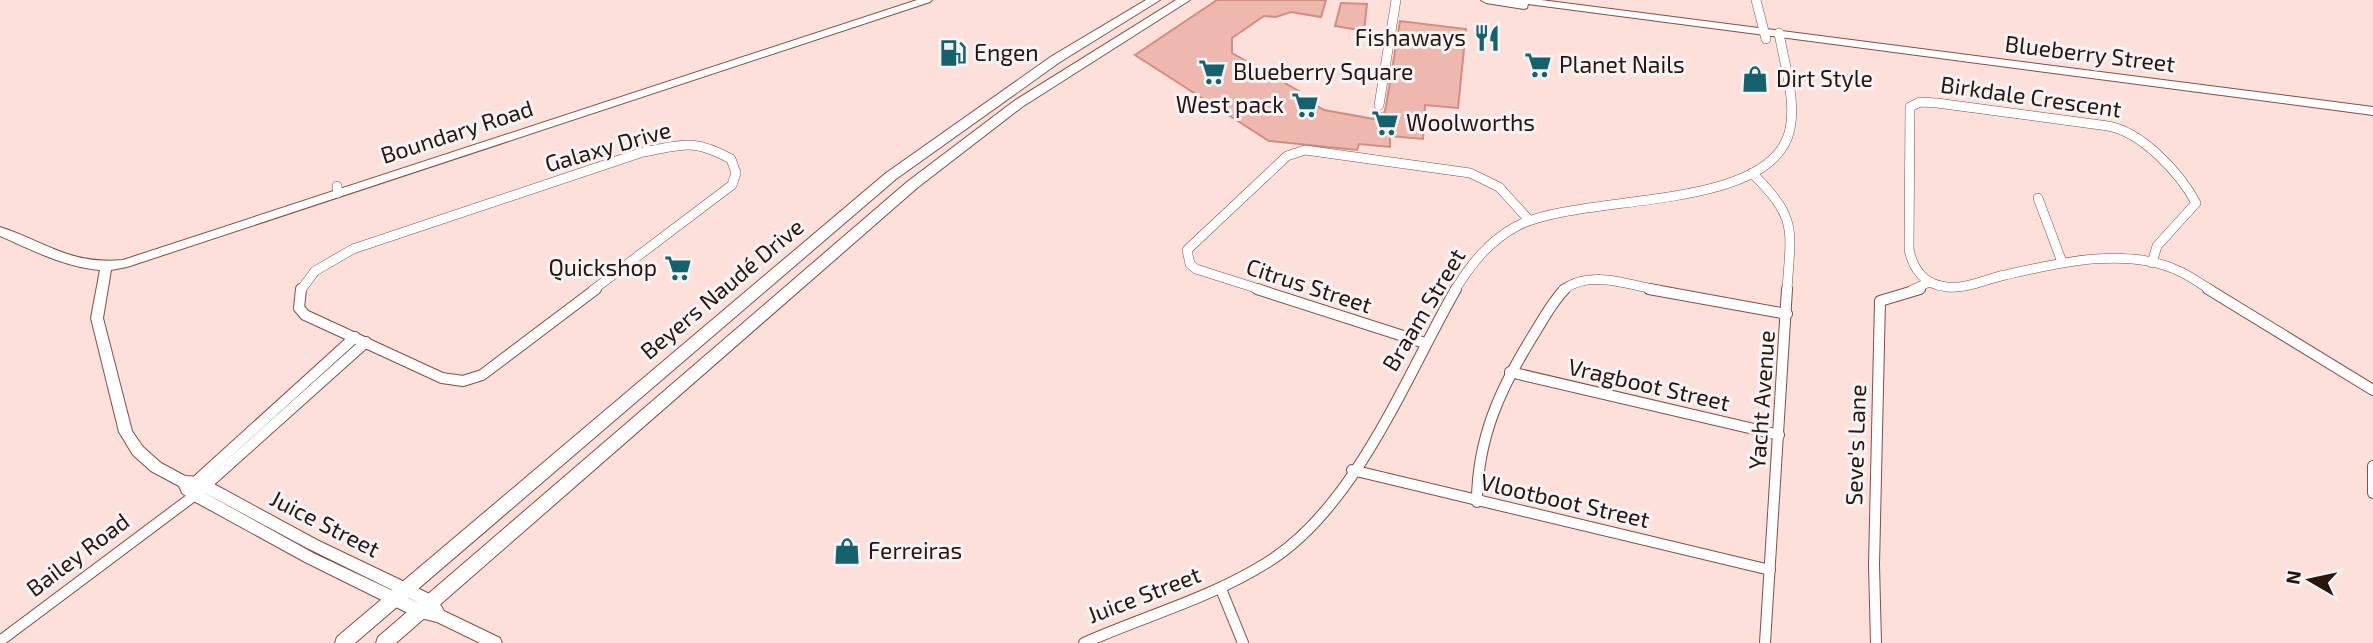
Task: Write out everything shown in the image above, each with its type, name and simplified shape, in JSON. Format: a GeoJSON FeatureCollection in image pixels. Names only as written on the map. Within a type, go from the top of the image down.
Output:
{"type":"FeatureCollection","features":[{"type":"Feature","properties":{"kind":"main road","name":"Beyers Naudé Drive"},"geometry":{"type":"LineString","coordinates":[[343,643],[891,176],[1056,59],[1154,0]]}},
{"type":"Feature","properties":{"kind":"main road","name":"Beyers Naudé Drive"},"geometry":{"type":"LineString","coordinates":[[384,643],[430,610],[839,245],[922,177],[1073,67],[1184,0]]}},
{"type":"Feature","properties":{"kind":"street","name":"Boundary Road"},"geometry":{"type":"LineString","coordinates":[[0,230],[66,260],[106,267],[202,233],[928,0]]}},
{"type":"Feature","properties":{"kind":"street"},"geometry":{"type":"LineString","coordinates":[[1378,105],[1396,0]]}},
{"type":"Feature","properties":{"kind":"street","name":"Blueberry Street"},"geometry":{"type":"LineString","coordinates":[[1486,0],[2373,111]]}},
{"type":"Feature","properties":{"kind":"street","name":"Blueberry Street"},"geometry":{"type":"LineString","coordinates":[[1517,0],[1765,35]]}},
{"type":"Feature","properties":{"kind":"street"},"geometry":{"type":"LineString","coordinates":[[1756,0],[1765,35]]}},
{"type":"Feature","properties":{"kind":"street","name":"Braam Street"},"geometry":{"type":"LineString","coordinates":[[1221,589],[1263,567],[1295,543],[1322,515],[1352,470],[1477,257],[1499,236],[1530,220],[1685,194],[1752,173],[1779,153],[1785,142],[1788,107],[1779,36]]}},
{"type":"Feature","properties":{"kind":"street","name":"Birkdale Crescent"},"geometry":{"type":"LineString","coordinates":[[1929,282],[1912,267],[1909,249],[1908,113],[1910,107],[1920,102],[2108,125],[2133,132],[2189,190],[2196,203],[2157,246],[2152,263]]}},
{"type":"Feature","properties":{"kind":"street","name":"Galaxy Drive"},"geometry":{"type":"LineString","coordinates":[[702,144],[734,163],[734,181],[725,192],[482,375],[463,381],[442,378],[355,337],[305,315],[299,309],[297,299],[304,284],[336,257],[657,149],[702,144]]}},
{"type":"Feature","properties":{"kind":"street","name":"Citrus Street"},"geometry":{"type":"LineString","coordinates":[[1425,344],[1196,269],[1187,258],[1191,243],[1287,156],[1298,150],[1470,173],[1499,187],[1530,220]]}},
{"type":"Feature","properties":{"kind":"street","name":"Yacht Avenue"},"geometry":{"type":"LineString","coordinates":[[1752,173],[1788,213],[1791,233],[1765,643]]}},
{"type":"Feature","properties":{"kind":"street"},"geometry":{"type":"LineString","coordinates":[[2038,198],[2062,262]]}},
{"type":"Feature","properties":{"kind":"street"},"geometry":{"type":"LineString","coordinates":[[1929,282],[1947,287],[1958,286],[2062,262],[2094,259],[2152,263],[2178,270],[2373,390]]}},
{"type":"Feature","properties":{"kind":"street","name":"Juice Street"},"geometry":{"type":"LineString","coordinates":[[106,267],[97,318],[126,432],[145,459],[310,558],[399,594],[495,643]]}},
{"type":"Feature","properties":{"kind":"street"},"geometry":{"type":"LineString","coordinates":[[1477,502],[1477,457],[1491,413],[1510,372],[1558,298],[1572,283],[1602,280],[1787,314]]}},
{"type":"Feature","properties":{"kind":"street","name":"Seve's Lane"},"geometry":{"type":"LineString","coordinates":[[1876,643],[1874,565],[1880,301],[1885,297],[1922,288],[1929,282]]}},
{"type":"Feature","properties":{"kind":"street"},"geometry":{"type":"LineString","coordinates":[[192,489],[355,337]]}},
{"type":"Feature","properties":{"kind":"street"},"geometry":{"type":"LineString","coordinates":[[192,489],[366,342]]}},
{"type":"Feature","properties":{"kind":"street","name":"Vragboot Street"},"geometry":{"type":"LineString","coordinates":[[1510,372],[1779,435]]}},
{"type":"Feature","properties":{"kind":"street"},"geometry":{"type":"LineString","coordinates":[[2373,466],[2373,493]]}},
{"type":"Feature","properties":{"kind":"street","name":"Vlootboot Street"},"geometry":{"type":"LineString","coordinates":[[1352,470],[1770,570]]}},
{"type":"Feature","properties":{"kind":"street","name":"Bailey Road"},"geometry":{"type":"LineString","coordinates":[[0,641],[192,489]]}},
{"type":"Feature","properties":{"kind":"street","name":"Juice Street"},"geometry":{"type":"LineString","coordinates":[[1084,643],[1221,589]]}},
{"type":"Feature","properties":{"kind":"street"},"geometry":{"type":"LineString","coordinates":[[1221,589],[1243,643]]}},
{"type":"Feature","properties":{"kind":"building","name":"Blueberry Square"},"geometry":{"type":"Polygon","coordinates":[[[1217,0],[1326,0],[1321,17],[1291,12],[1276,17],[1264,16],[1232,38],[1232,53],[1299,91],[1297,94],[1324,110],[1374,119],[1376,112],[1384,114],[1400,21],[1466,29],[1458,108],[1425,105],[1423,139],[1390,136],[1390,147],[1359,144],[1357,150],[1269,141],[1135,55],[1217,0]]]}},
{"type":"Feature","properties":{"kind":"building"},"geometry":{"type":"Polygon","coordinates":[[[1341,3],[1367,4],[1364,31],[1335,26],[1341,3]]]}},
{"type":"Feature","properties":{"kind":"place","name":"Fishaways"},"geometry":{"type":"Point","coordinates":[1487,38]}},
{"type":"Feature","properties":{"kind":"place","name":"Engen"},"geometry":{"type":"Point","coordinates":[953,53]}},
{"type":"Feature","properties":{"kind":"place","name":"Planet Nails"},"geometry":{"type":"Point","coordinates":[1538,65]}},
{"type":"Feature","properties":{"kind":"place","name":"Blueberry Square"},"geometry":{"type":"Point","coordinates":[1212,72]}},
{"type":"Feature","properties":{"kind":"place","name":"Dirt Style"},"geometry":{"type":"Point","coordinates":[1755,79]}},
{"type":"Feature","properties":{"kind":"place","name":"West pack"},"geometry":{"type":"Point","coordinates":[1305,105]}},
{"type":"Feature","properties":{"kind":"place","name":"Woolworths"},"geometry":{"type":"Point","coordinates":[1385,123]}},
{"type":"Feature","properties":{"kind":"place","name":"Quickshop"},"geometry":{"type":"Point","coordinates":[678,268]}},
{"type":"Feature","properties":{"kind":"place","name":"Ferreiras"},"geometry":{"type":"Point","coordinates":[847,551]}}]}
